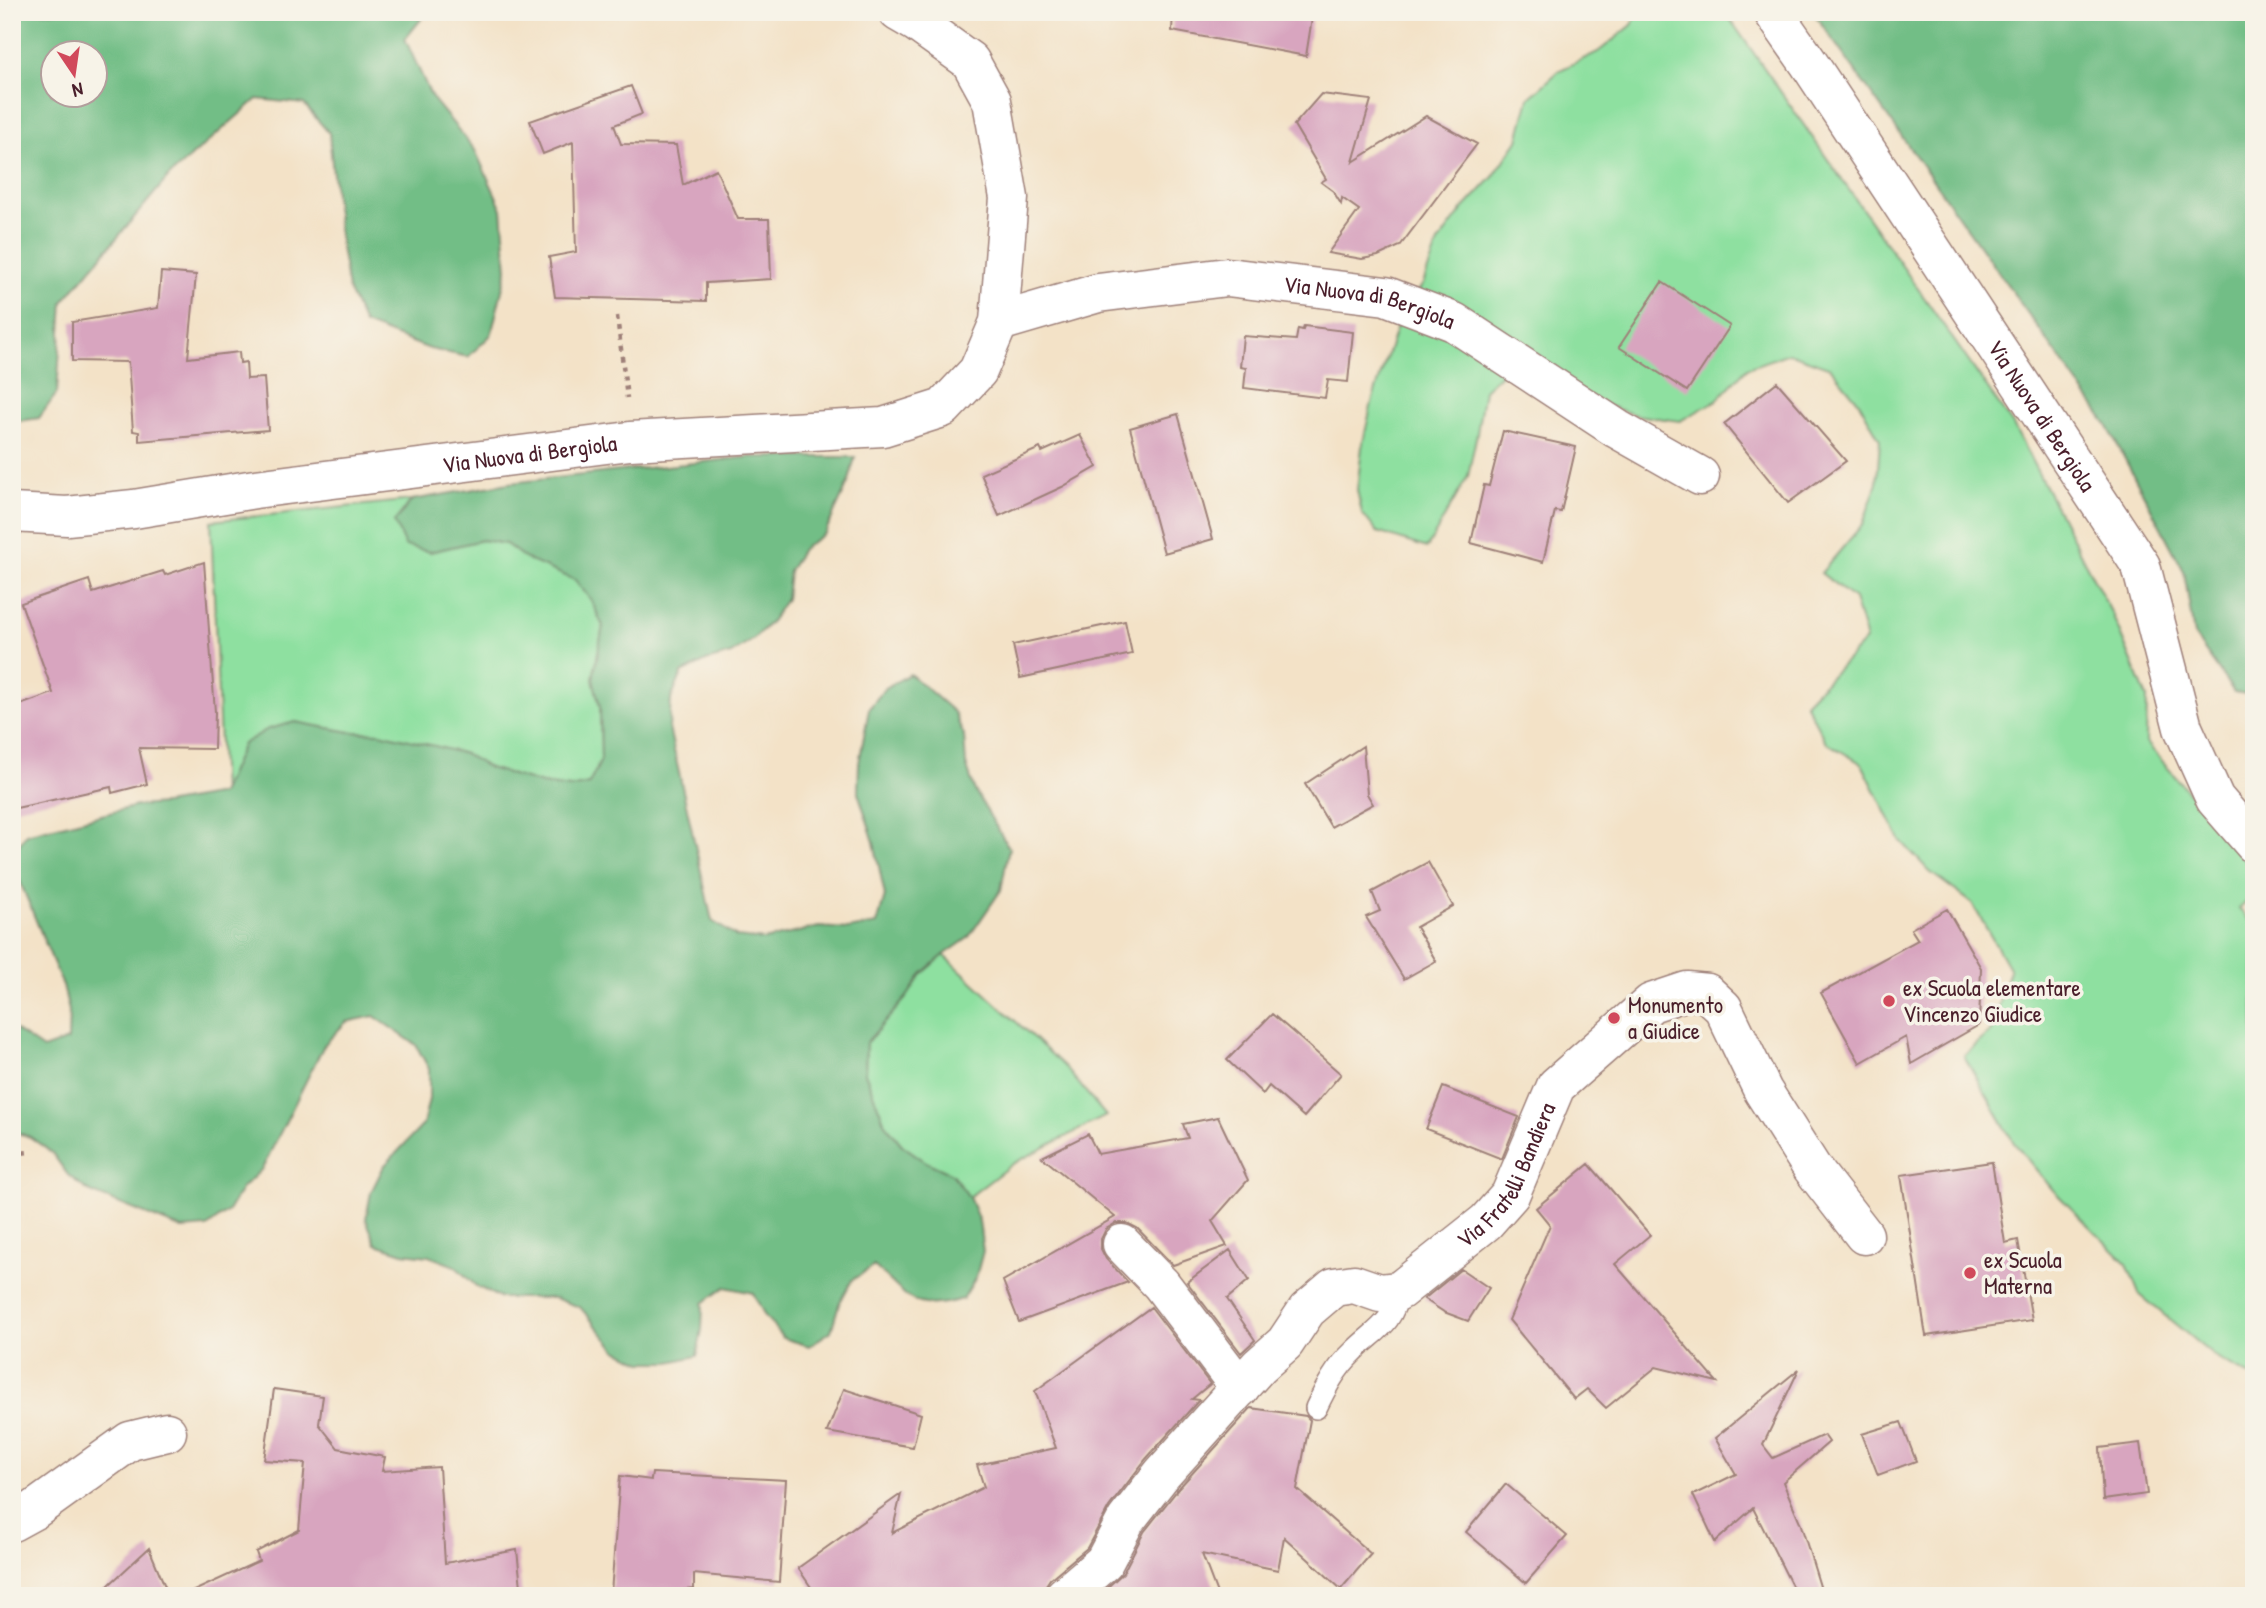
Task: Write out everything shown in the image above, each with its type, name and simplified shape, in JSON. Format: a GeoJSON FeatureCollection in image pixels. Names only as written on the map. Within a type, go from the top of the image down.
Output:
{"type":"FeatureCollection","features":[{"type":"Feature","properties":{"kind":"street","name":"Via Nuova di Bergiola"},"geometry":{"type":"LineString","coordinates":[[12,513],[67,516],[134,509],[255,489],[630,442],[883,427],[943,408],[978,370],[999,322],[1009,198],[992,101],[970,61],[898,12]]}},
{"type":"Feature","properties":{"kind":"street","name":"Via Nuova di Bergiola"},"geometry":{"type":"LineString","coordinates":[[1773,12],[2141,566],[2183,728],[2215,799],[2254,844]]}},
{"type":"Feature","properties":{"kind":"street","name":"Via Nuova di Bergiola"},"geometry":{"type":"LineString","coordinates":[[999,322],[1098,293],[1227,277],[1386,296],[1454,322],[1606,422],[1700,476]]}},
{"type":"Feature","properties":{"kind":"street","name":"Via Fratelli Bandiera"},"geometry":{"type":"LineString","coordinates":[[1399,1291],[1486,1222],[1510,1195],[1556,1086],[1651,1003],[1687,990],[1707,993],[1723,1008],[1763,1091],[1812,1168],[1864,1235]]}},
{"type":"Feature","properties":{"kind":"street"},"geometry":{"type":"LineString","coordinates":[[1122,1244],[1161,1284],[1240,1388]]}},
{"type":"Feature","properties":{"kind":"street"},"geometry":{"type":"LineString","coordinates":[[1064,1596],[1104,1562],[1126,1520],[1162,1474],[1259,1366],[1285,1343],[1307,1310],[1334,1287],[1354,1284],[1380,1293],[1399,1291]]}},
{"type":"Feature","properties":{"kind":"street"},"geometry":{"type":"LineString","coordinates":[[12,1522],[34,1510],[130,1441],[167,1432]]}},
{"type":"Feature","properties":{"kind":"lane"},"geometry":{"type":"LineString","coordinates":[[1316,1408],[1330,1379],[1352,1352],[1382,1328],[1396,1309],[1399,1291]]}},
{"type":"Feature","properties":{"kind":"path"},"geometry":{"type":"LineString","coordinates":[[617,316],[628,409]]}},
{"type":"Feature","properties":{"kind":"path"},"geometry":{"type":"LineString","coordinates":[[12,1154],[29,1152]]}},
{"type":"Feature","properties":{"kind":"green space"},"geometry":{"type":"Polygon","coordinates":[[[12,12],[427,12],[405,39],[432,98],[475,150],[502,209],[507,270],[491,335],[468,357],[430,349],[364,324],[348,289],[339,235],[329,133],[304,104],[257,99],[169,176],[63,302],[57,393],[39,418],[12,422],[12,12]]]}},
{"type":"Feature","properties":{"kind":"green space"},"geometry":{"type":"Polygon","coordinates":[[[1638,12],[1725,12],[2013,425],[2112,614],[2147,698],[2146,742],[2240,853],[2254,874],[2254,895],[2239,909],[2254,925],[2254,1378],[2216,1358],[2139,1294],[2127,1264],[2053,1190],[2014,1143],[1964,1056],[1991,1031],[2010,970],[1972,903],[1930,872],[1900,840],[1862,764],[1826,742],[1805,703],[1866,640],[1854,599],[1821,573],[1863,524],[1877,483],[1880,440],[1859,402],[1831,368],[1789,353],[1747,368],[1717,400],[1680,421],[1635,415],[1594,401],[1517,359],[1484,390],[1468,476],[1427,548],[1377,532],[1362,513],[1357,490],[1362,447],[1372,402],[1399,320],[1423,284],[1438,243],[1463,209],[1493,177],[1518,140],[1529,98],[1560,70],[1598,52],[1632,25],[1638,12]]]}},
{"type":"Feature","properties":{"kind":"green space"},"geometry":{"type":"Polygon","coordinates":[[[1813,12],[2254,12],[2254,695],[2234,692],[2194,635],[2184,571],[2106,423],[1813,12]]]}},
{"type":"Feature","properties":{"kind":"green space"},"geometry":{"type":"Polygon","coordinates":[[[749,457],[855,457],[849,481],[825,533],[802,549],[789,571],[786,599],[772,620],[754,639],[731,654],[706,661],[682,673],[671,699],[669,728],[712,921],[737,937],[764,940],[819,927],[848,929],[877,924],[885,896],[874,842],[858,792],[859,763],[869,709],[885,688],[910,674],[954,712],[964,736],[966,764],[975,791],[1009,848],[1001,890],[968,938],[922,974],[907,997],[866,1043],[865,1073],[885,1124],[902,1145],[926,1162],[952,1174],[969,1197],[979,1221],[983,1251],[976,1277],[963,1299],[932,1305],[912,1300],[874,1266],[852,1280],[839,1304],[831,1331],[809,1346],[783,1338],[765,1316],[753,1293],[725,1287],[703,1303],[697,1356],[670,1362],[642,1362],[617,1350],[580,1307],[554,1298],[500,1298],[476,1286],[455,1266],[429,1256],[403,1253],[376,1244],[366,1219],[371,1192],[384,1166],[423,1125],[429,1099],[429,1069],[416,1045],[374,1016],[346,1022],[324,1045],[262,1169],[242,1188],[228,1211],[207,1227],[182,1229],[88,1191],[68,1175],[52,1153],[30,1137],[12,1131],[12,1028],[43,1049],[68,1040],[69,1011],[63,986],[12,862],[12,855],[26,834],[137,806],[221,794],[243,744],[268,729],[295,722],[350,732],[380,733],[439,747],[465,754],[489,768],[542,784],[570,788],[589,784],[601,760],[600,706],[593,679],[603,626],[591,600],[575,580],[526,559],[506,544],[482,540],[430,552],[405,546],[394,522],[412,500],[509,483],[749,457]]]}},
{"type":"Feature","properties":{"kind":"green space"},"geometry":{"type":"Polygon","coordinates":[[[412,500],[395,522],[430,552],[482,540],[506,544],[526,559],[575,580],[591,600],[603,626],[593,679],[600,706],[601,760],[589,784],[570,788],[542,784],[489,768],[465,754],[380,733],[350,732],[295,722],[243,744],[222,794],[211,521],[412,500]]]}},
{"type":"Feature","properties":{"kind":"green space"},"geometry":{"type":"Polygon","coordinates":[[[944,955],[1065,1067],[1106,1116],[1012,1164],[969,1197],[952,1174],[926,1162],[902,1145],[885,1124],[865,1073],[866,1043],[907,997],[922,974],[944,955]]]}},
{"type":"Feature","properties":{"kind":"building"},"geometry":{"type":"Polygon","coordinates":[[[1173,12],[1313,12],[1306,56],[1172,31],[1173,12]]]}},
{"type":"Feature","properties":{"kind":"building"},"geometry":{"type":"Polygon","coordinates":[[[631,86],[642,114],[614,125],[621,144],[676,145],[683,185],[716,169],[738,219],[769,219],[771,279],[706,283],[706,301],[555,297],[549,257],[576,252],[573,142],[543,154],[530,121],[631,86]]]}},
{"type":"Feature","properties":{"kind":"building"},"geometry":{"type":"Polygon","coordinates":[[[1321,94],[1371,100],[1353,162],[1426,116],[1477,144],[1400,246],[1378,256],[1362,259],[1328,253],[1359,210],[1342,198],[1341,204],[1333,191],[1321,182],[1326,179],[1294,125],[1321,94]]]}},
{"type":"Feature","properties":{"kind":"building"},"geometry":{"type":"Polygon","coordinates":[[[161,272],[196,275],[188,358],[239,352],[240,363],[246,362],[247,379],[264,378],[268,430],[139,441],[139,432],[133,431],[128,362],[72,361],[72,322],[158,308],[161,272]]]}},
{"type":"Feature","properties":{"kind":"building"},"geometry":{"type":"Polygon","coordinates":[[[1662,282],[1730,326],[1687,391],[1619,347],[1662,282]]]}},
{"type":"Feature","properties":{"kind":"building"},"geometry":{"type":"Polygon","coordinates":[[[1304,326],[1353,332],[1348,382],[1328,380],[1325,398],[1244,388],[1246,368],[1240,367],[1243,336],[1296,340],[1298,329],[1303,330],[1304,326]]]}},
{"type":"Feature","properties":{"kind":"building"},"geometry":{"type":"Polygon","coordinates":[[[1777,382],[1846,461],[1788,503],[1724,424],[1777,382]]]}},
{"type":"Feature","properties":{"kind":"building"},"geometry":{"type":"Polygon","coordinates":[[[1178,414],[1213,539],[1164,553],[1130,428],[1178,414]]]}},
{"type":"Feature","properties":{"kind":"building"},"geometry":{"type":"Polygon","coordinates":[[[1503,431],[1576,447],[1561,512],[1555,511],[1543,562],[1471,543],[1484,485],[1489,486],[1503,431]]]}},
{"type":"Feature","properties":{"kind":"building"},"geometry":{"type":"Polygon","coordinates":[[[1080,435],[1097,467],[1062,487],[999,516],[981,474],[1040,448],[1042,452],[1080,435]]]}},
{"type":"Feature","properties":{"kind":"building"},"geometry":{"type":"Polygon","coordinates":[[[204,562],[215,712],[214,749],[139,748],[147,784],[112,793],[111,787],[12,809],[12,708],[53,693],[21,603],[89,580],[93,593],[163,571],[165,575],[204,562]]]}},
{"type":"Feature","properties":{"kind":"building"},"geometry":{"type":"Polygon","coordinates":[[[1125,621],[1132,654],[1020,678],[1013,645],[1125,621]]]}},
{"type":"Feature","properties":{"kind":"building"},"geometry":{"type":"Polygon","coordinates":[[[1363,746],[1367,794],[1373,804],[1331,827],[1305,784],[1363,746]]]}},
{"type":"Feature","properties":{"kind":"building"},"geometry":{"type":"Polygon","coordinates":[[[1428,862],[1453,906],[1416,927],[1436,961],[1404,979],[1366,917],[1380,911],[1372,892],[1428,862]]]}},
{"type":"Feature","properties":{"kind":"building","name":"ex Scuola elementare Vincenzo Giudice"},"geometry":{"type":"Polygon","coordinates":[[[1947,909],[1981,968],[1979,1025],[1911,1064],[1906,1037],[1860,1063],[1821,993],[1918,940],[1911,929],[1947,909]]]}},
{"type":"Feature","properties":{"kind":"building"},"geometry":{"type":"Polygon","coordinates":[[[1272,1014],[1341,1074],[1304,1117],[1269,1086],[1263,1094],[1227,1060],[1272,1014]]]}},
{"type":"Feature","properties":{"kind":"building"},"geometry":{"type":"Polygon","coordinates":[[[1443,1087],[1519,1117],[1502,1159],[1426,1129],[1443,1087]]]}},
{"type":"Feature","properties":{"kind":"building"},"geometry":{"type":"Polygon","coordinates":[[[1218,1117],[1248,1180],[1212,1221],[1227,1246],[1173,1265],[1137,1228],[1127,1223],[1116,1223],[1106,1229],[1101,1239],[1101,1249],[1106,1259],[1128,1282],[1019,1322],[1003,1281],[1115,1217],[1042,1157],[1088,1134],[1098,1154],[1188,1138],[1183,1124],[1218,1117]]]}},
{"type":"Feature","properties":{"kind":"building","name":"ex Scuola Materna"},"geometry":{"type":"Polygon","coordinates":[[[1992,1162],[2005,1243],[2018,1240],[2032,1320],[1926,1336],[1901,1175],[1992,1162]]]}},
{"type":"Feature","properties":{"kind":"building"},"geometry":{"type":"Polygon","coordinates":[[[1589,1164],[1650,1235],[1615,1264],[1717,1382],[1656,1367],[1606,1408],[1587,1389],[1574,1399],[1509,1320],[1550,1225],[1536,1208],[1589,1164]]]}},
{"type":"Feature","properties":{"kind":"building"},"geometry":{"type":"Polygon","coordinates":[[[1230,1250],[1249,1280],[1227,1299],[1255,1340],[1241,1353],[1187,1282],[1230,1250]]]}},
{"type":"Feature","properties":{"kind":"building"},"geometry":{"type":"Polygon","coordinates":[[[1461,1269],[1489,1288],[1468,1321],[1444,1312],[1424,1299],[1461,1269]]]}},
{"type":"Feature","properties":{"kind":"building"},"geometry":{"type":"Polygon","coordinates":[[[1151,1307],[1210,1384],[1192,1399],[1199,1400],[1146,1459],[1109,1507],[1087,1548],[1050,1579],[1044,1588],[1043,1596],[817,1596],[798,1568],[901,1494],[892,1533],[984,1487],[977,1465],[1056,1448],[1035,1391],[1151,1307]]]}},
{"type":"Feature","properties":{"kind":"building"},"geometry":{"type":"Polygon","coordinates":[[[1799,1369],[1763,1445],[1773,1458],[1824,1435],[1829,1442],[1783,1482],[1800,1522],[1823,1596],[1797,1596],[1753,1508],[1715,1542],[1693,1495],[1736,1474],[1715,1438],[1799,1369]]]}},
{"type":"Feature","properties":{"kind":"building"},"geometry":{"type":"Polygon","coordinates":[[[274,1389],[323,1396],[319,1424],[338,1448],[385,1457],[382,1471],[439,1467],[445,1563],[517,1550],[522,1596],[183,1596],[259,1561],[256,1552],[299,1530],[305,1463],[264,1460],[274,1389]]]}},
{"type":"Feature","properties":{"kind":"building"},"geometry":{"type":"Polygon","coordinates":[[[844,1389],[921,1414],[913,1447],[827,1432],[844,1389]]]}},
{"type":"Feature","properties":{"kind":"building"},"geometry":{"type":"Polygon","coordinates":[[[1251,1408],[1306,1416],[1310,1420],[1297,1489],[1371,1554],[1341,1589],[1284,1537],[1278,1570],[1202,1554],[1218,1596],[1098,1596],[1123,1573],[1144,1532],[1179,1488],[1251,1408]]]}},
{"type":"Feature","properties":{"kind":"building"},"geometry":{"type":"Polygon","coordinates":[[[1901,1422],[1916,1461],[1878,1475],[1862,1434],[1901,1422]]]}},
{"type":"Feature","properties":{"kind":"building"},"geometry":{"type":"Polygon","coordinates":[[[2140,1443],[2147,1494],[2103,1500],[2100,1448],[2140,1443]]]}},
{"type":"Feature","properties":{"kind":"building"},"geometry":{"type":"Polygon","coordinates":[[[652,1473],[786,1480],[779,1582],[694,1574],[694,1589],[637,1594],[611,1593],[620,1476],[651,1480],[652,1473]]]}},
{"type":"Feature","properties":{"kind":"building"},"geometry":{"type":"Polygon","coordinates":[[[1506,1484],[1567,1536],[1526,1583],[1466,1532],[1506,1484]]]}},
{"type":"Feature","properties":{"kind":"building"},"geometry":{"type":"Polygon","coordinates":[[[149,1548],[169,1596],[97,1596],[149,1548]]]}},
{"type":"Feature","properties":{"kind":"place","name":"ex Scuola elementare Vincenzo Giudice"},"geometry":{"type":"Point","coordinates":[1889,1001]}},
{"type":"Feature","properties":{"kind":"place","name":"Monumento a Giudice"},"geometry":{"type":"Point","coordinates":[1614,1018]}},
{"type":"Feature","properties":{"kind":"place","name":"ex Scuola Materna"},"geometry":{"type":"Point","coordinates":[1970,1273]}}]}
